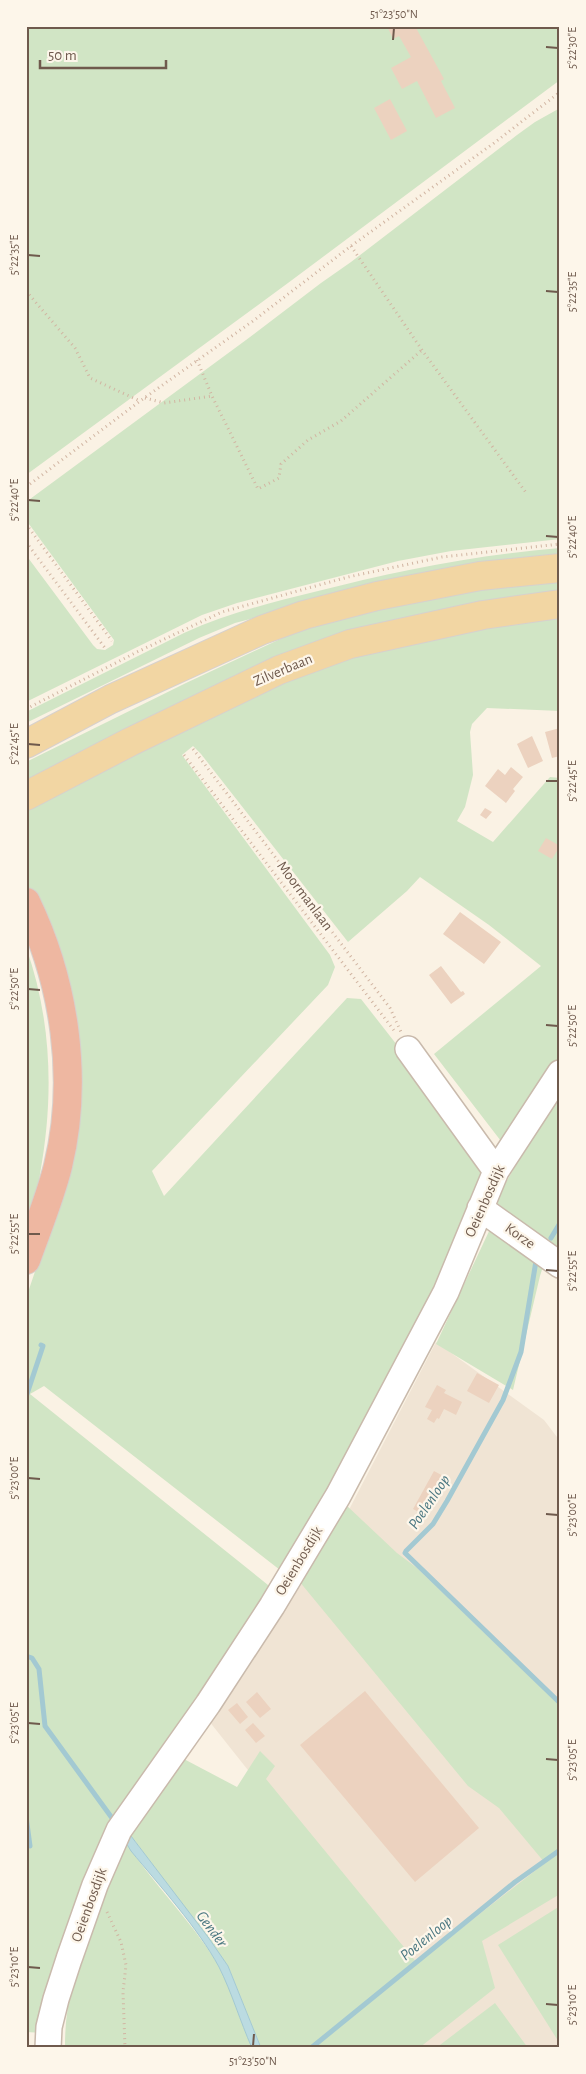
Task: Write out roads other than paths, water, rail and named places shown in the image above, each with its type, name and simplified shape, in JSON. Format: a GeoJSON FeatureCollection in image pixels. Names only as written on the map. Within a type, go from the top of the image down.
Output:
{"type":"FeatureCollection","features":[{"type":"Feature","properties":{"kind":"highway"},"geometry":{"type":"LineString","coordinates":[[26,902],[42,939],[57,992],[66,1038],[67,1081],[65,1122],[57,1166],[26,1260]]}},
{"type":"Feature","properties":{"kind":"main road"},"geometry":{"type":"LineString","coordinates":[[26,744],[111,699],[262,630],[304,615],[377,596],[480,576],[560,568]]}},
{"type":"Feature","properties":{"kind":"main road","name":"Zilverbaan"},"geometry":{"type":"LineString","coordinates":[[26,796],[130,742],[279,670],[350,644],[483,614],[560,604]]}},
{"type":"Feature","properties":{"kind":"street"},"geometry":{"type":"LineString","coordinates":[[408,1049],[496,1171]]}},
{"type":"Feature","properties":{"kind":"street","name":"Oeienbosdijk"},"geometry":{"type":"LineString","coordinates":[[48,2048],[49,2027],[56,1999],[95,1885],[119,1830],[213,1696],[277,1597],[338,1496],[446,1292],[496,1171],[560,1072]]}},
{"type":"Feature","properties":{"kind":"street","name":"Korze"},"geometry":{"type":"LineString","coordinates":[[480,1208],[560,1264]]}},
{"type":"Feature","properties":{"kind":"water"},"geometry":{"type":"Polygon","coordinates":[[[131,1836],[228,1966],[261,2048],[252,2048],[224,1977],[210,1952],[178,1907],[131,1851],[125,1841],[131,1836]]]}},
{"type":"Feature","properties":{"kind":"waterway","name":"Poelenloop"},"geometry":{"type":"LineString","coordinates":[[551,1238],[560,1223]]}},
{"type":"Feature","properties":{"kind":"waterway","name":"Poelenloop"},"geometry":{"type":"LineString","coordinates":[[536,1261],[521,1352],[503,1400],[433,1524],[405,1553],[560,1703]]}},
{"type":"Feature","properties":{"kind":"waterway"},"geometry":{"type":"LineString","coordinates":[[26,1397],[43,1346],[41,1345]]}},
{"type":"Feature","properties":{"kind":"waterway","name":"Gender"},"geometry":{"type":"LineString","coordinates":[[26,1656],[32,1658],[39,1669],[45,1726],[112,1818]]}},
{"type":"Feature","properties":{"kind":"waterway"},"geometry":{"type":"LineString","coordinates":[[26,1816],[30,1846]]}},
{"type":"Feature","properties":{"kind":"waterway","name":"Poelenloop"},"geometry":{"type":"LineString","coordinates":[[311,2048],[515,1882],[560,1850]]}}]}
